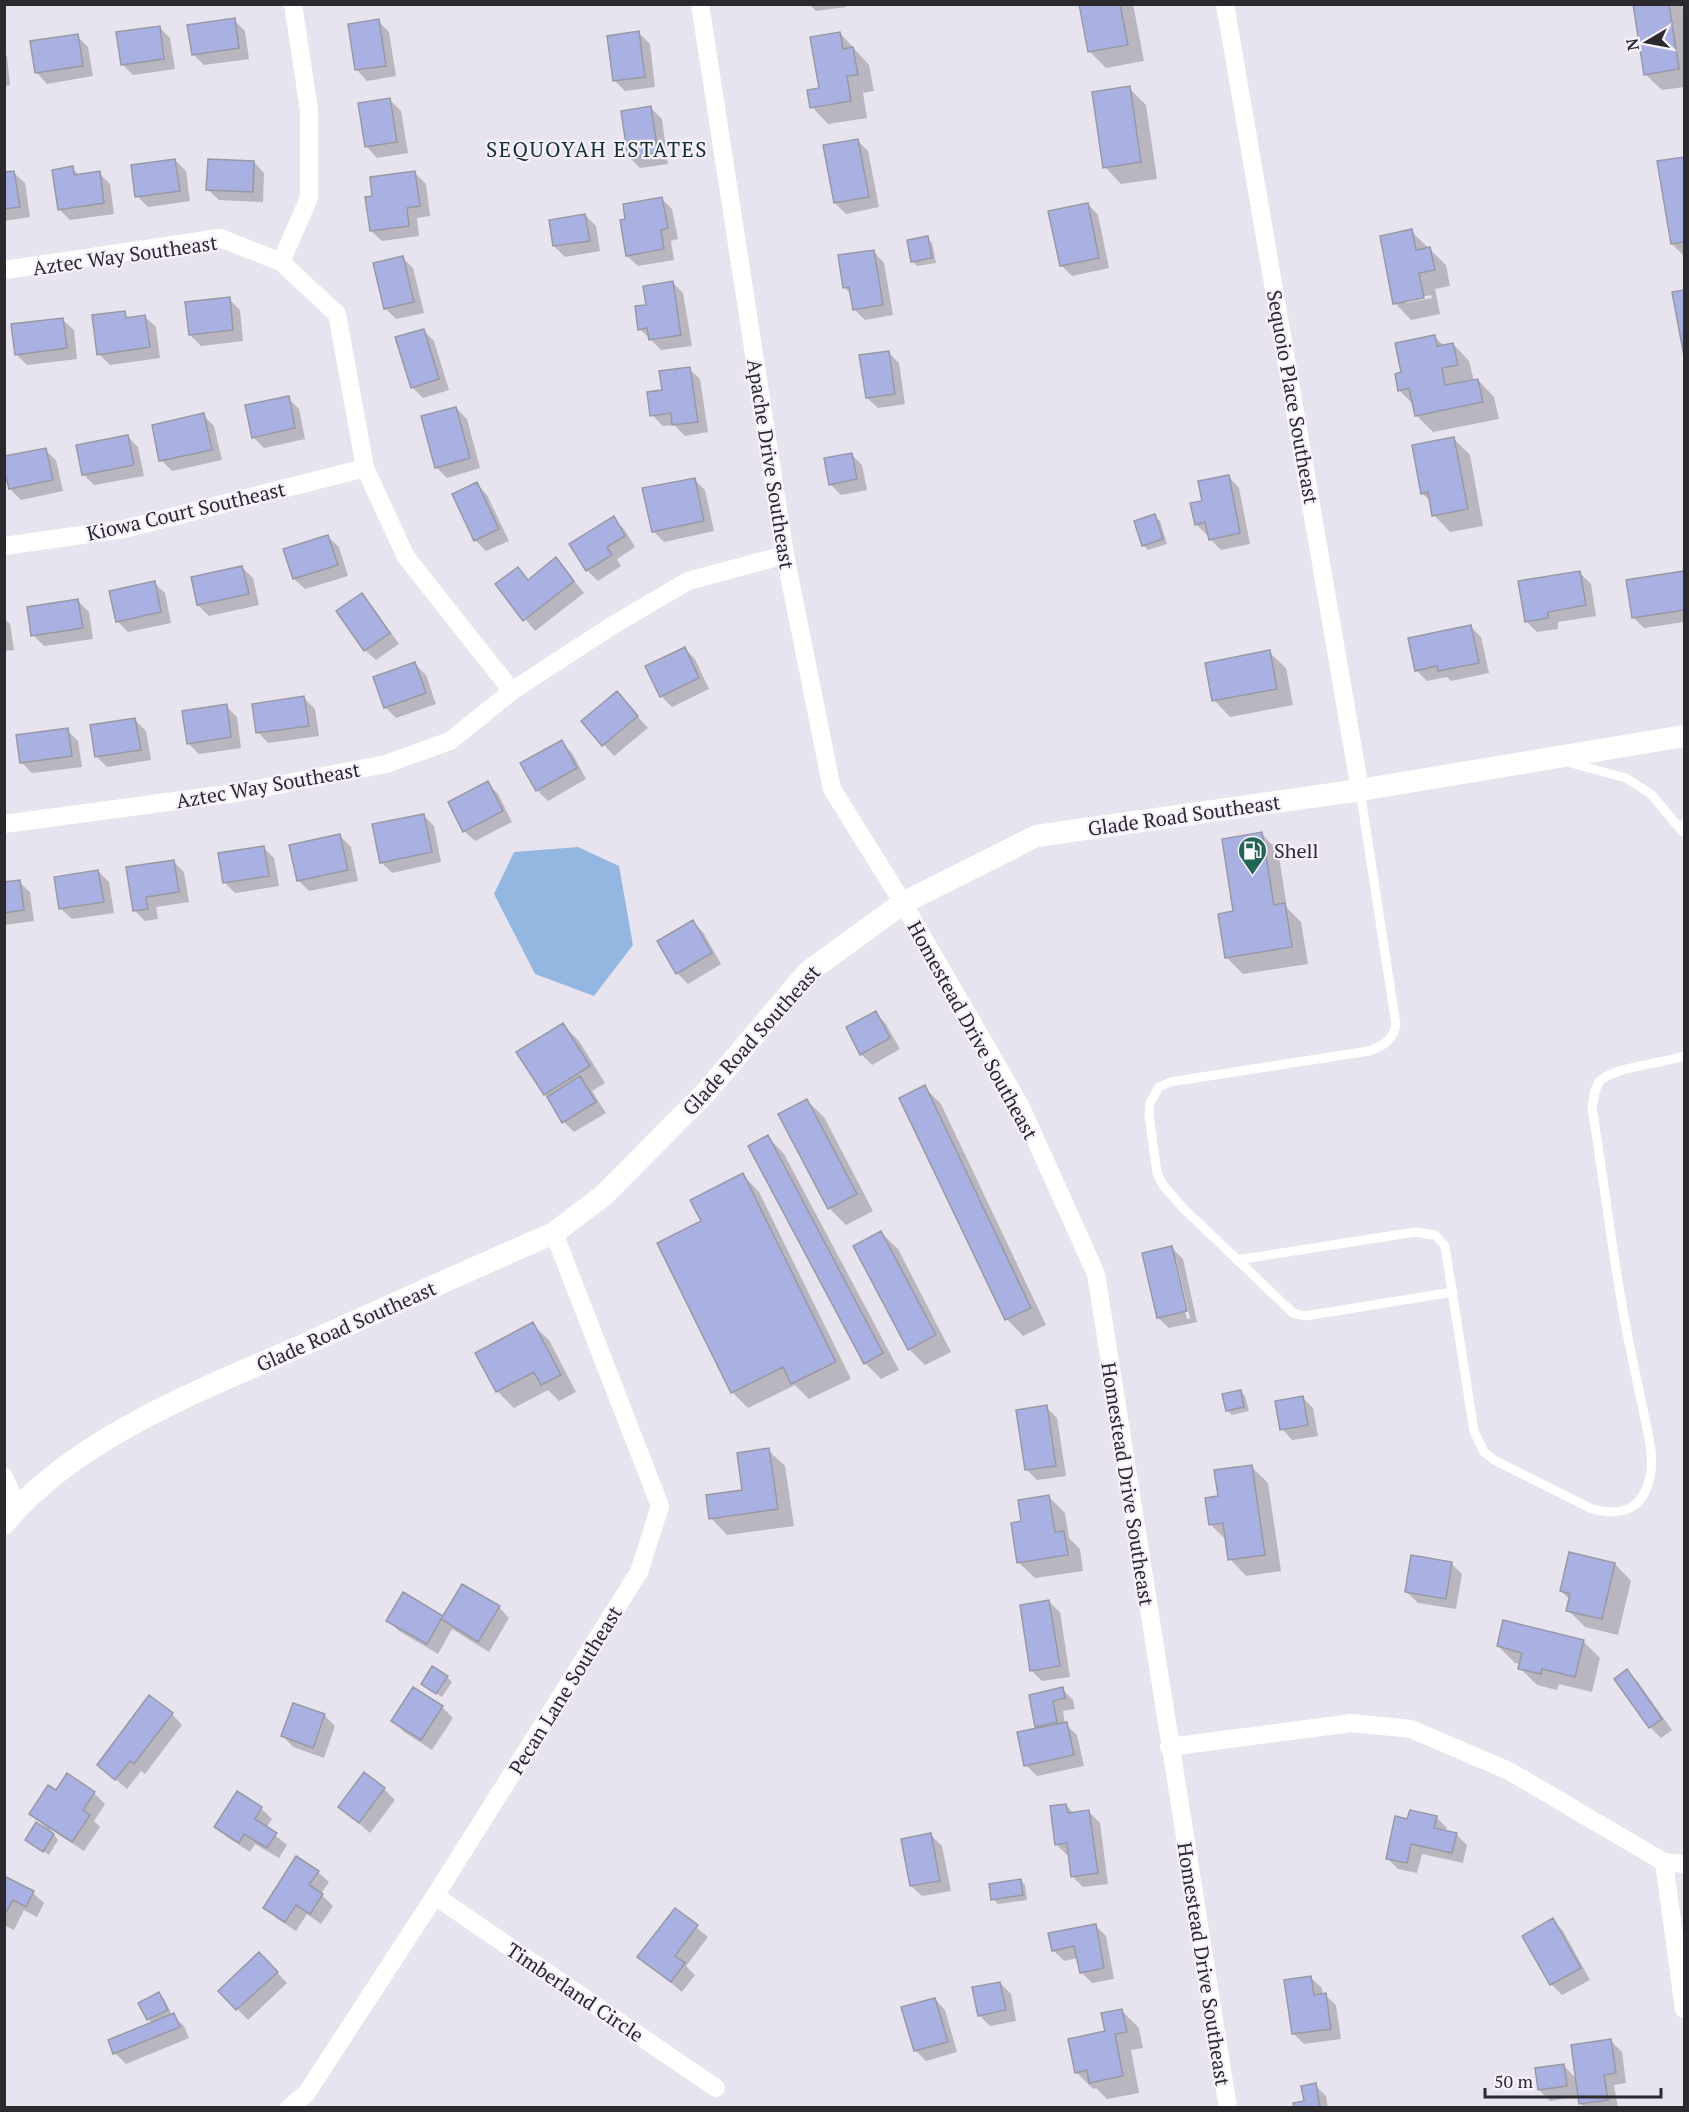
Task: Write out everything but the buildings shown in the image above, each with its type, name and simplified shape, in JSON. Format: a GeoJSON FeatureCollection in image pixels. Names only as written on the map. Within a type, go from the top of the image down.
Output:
{"type":"FeatureCollection","features":[{"type":"Feature","properties":{"kind":"street"},"geometry":{"type":"LineString","coordinates":[[281,262],[309,198],[309,110],[293,4]]}},
{"type":"Feature","properties":{"kind":"street","name":"Apache Drive Southeast"},"geometry":{"type":"LineString","coordinates":[[700,4],[785,555],[832,789],[903,903]]}},
{"type":"Feature","properties":{"kind":"street","name":"Sequoio Place Southeast"},"geometry":{"type":"LineString","coordinates":[[1226,4],[1360,790]]}},
{"type":"Feature","properties":{"kind":"street","name":"Aztec Way Southeast"},"geometry":{"type":"LineString","coordinates":[[4,270],[220,238],[281,262],[337,314],[365,468],[406,558],[512,691]]}},
{"type":"Feature","properties":{"kind":"street","name":"Kiowa Court Southeast"},"geometry":{"type":"LineString","coordinates":[[4,546],[124,529],[365,468]]}},
{"type":"Feature","properties":{"kind":"street","name":"Aztec Way Southeast"},"geometry":{"type":"LineString","coordinates":[[4,824],[242,792],[386,764],[450,741],[512,691],[613,625],[688,581],[785,555]]}},
{"type":"Feature","properties":{"kind":"street","name":"Glade Road Southeast"},"geometry":{"type":"LineString","coordinates":[[11,1516],[80,1455],[163,1409],[554,1233],[604,1195],[699,1099],[808,972],[903,903],[1036,836],[1360,790],[1684,736]]}},
{"type":"Feature","properties":{"kind":"street","name":"Homestead Drive Southeast"},"geometry":{"type":"LineString","coordinates":[[903,903],[1020,1106],[1096,1274],[1169,1747],[1228,2108]]}},
{"type":"Feature","properties":{"kind":"street","name":"Pecan Lane Southeast"},"geometry":{"type":"LineString","coordinates":[[289,2108],[306,2094],[435,1896],[639,1572],[660,1506],[554,1233]]}},
{"type":"Feature","properties":{"kind":"street"},"geometry":{"type":"LineString","coordinates":[[4,1477],[11,1516]]}},
{"type":"Feature","properties":{"kind":"street"},"geometry":{"type":"LineString","coordinates":[[1169,1747],[1352,1723],[1411,1729],[1509,1771],[1664,1862],[1684,1864]]}},
{"type":"Feature","properties":{"kind":"street"},"geometry":{"type":"LineString","coordinates":[[1664,1862],[1684,2009]]}},
{"type":"Feature","properties":{"kind":"street","name":"Timberland Circle"},"geometry":{"type":"LineString","coordinates":[[435,1896],[716,2088]]}},
{"type":"Feature","properties":{"kind":"lane"},"geometry":{"type":"LineString","coordinates":[[1553,758],[1626,778],[1651,794],[1684,832]]}},
{"type":"Feature","properties":{"kind":"lane"},"geometry":{"type":"LineString","coordinates":[[1360,790],[1396,1025],[1394,1035],[1385,1045],[1369,1051],[1170,1082],[1160,1087],[1150,1103],[1149,1115],[1157,1173],[1163,1185],[1183,1208],[1293,1313],[1305,1316],[1453,1292]]}},
{"type":"Feature","properties":{"kind":"lane"},"geometry":{"type":"LineString","coordinates":[[1237,1260],[1415,1232],[1436,1234],[1445,1246],[1474,1431],[1484,1452],[1494,1460],[1592,1509],[1607,1513],[1624,1511],[1638,1504],[1646,1492],[1651,1475],[1651,1449],[1623,1310],[1592,1107],[1595,1091],[1601,1080],[1614,1072],[1684,1056]]}},
{"type":"Feature","properties":{"kind":"water"},"geometry":{"type":"Polygon","coordinates":[[[578,847],[619,866],[633,945],[594,996],[535,974],[494,894],[514,852],[578,847]]]}},
{"type":"Feature","properties":{"kind":"place","name":"Shell"},"geometry":{"type":"Point","coordinates":[1253,876]}},
{"type":"Feature","properties":{"kind":"district","name":"SEQUOYAH ESTATES"},"geometry":{"type":"Point","coordinates":[597,149]}}]}
